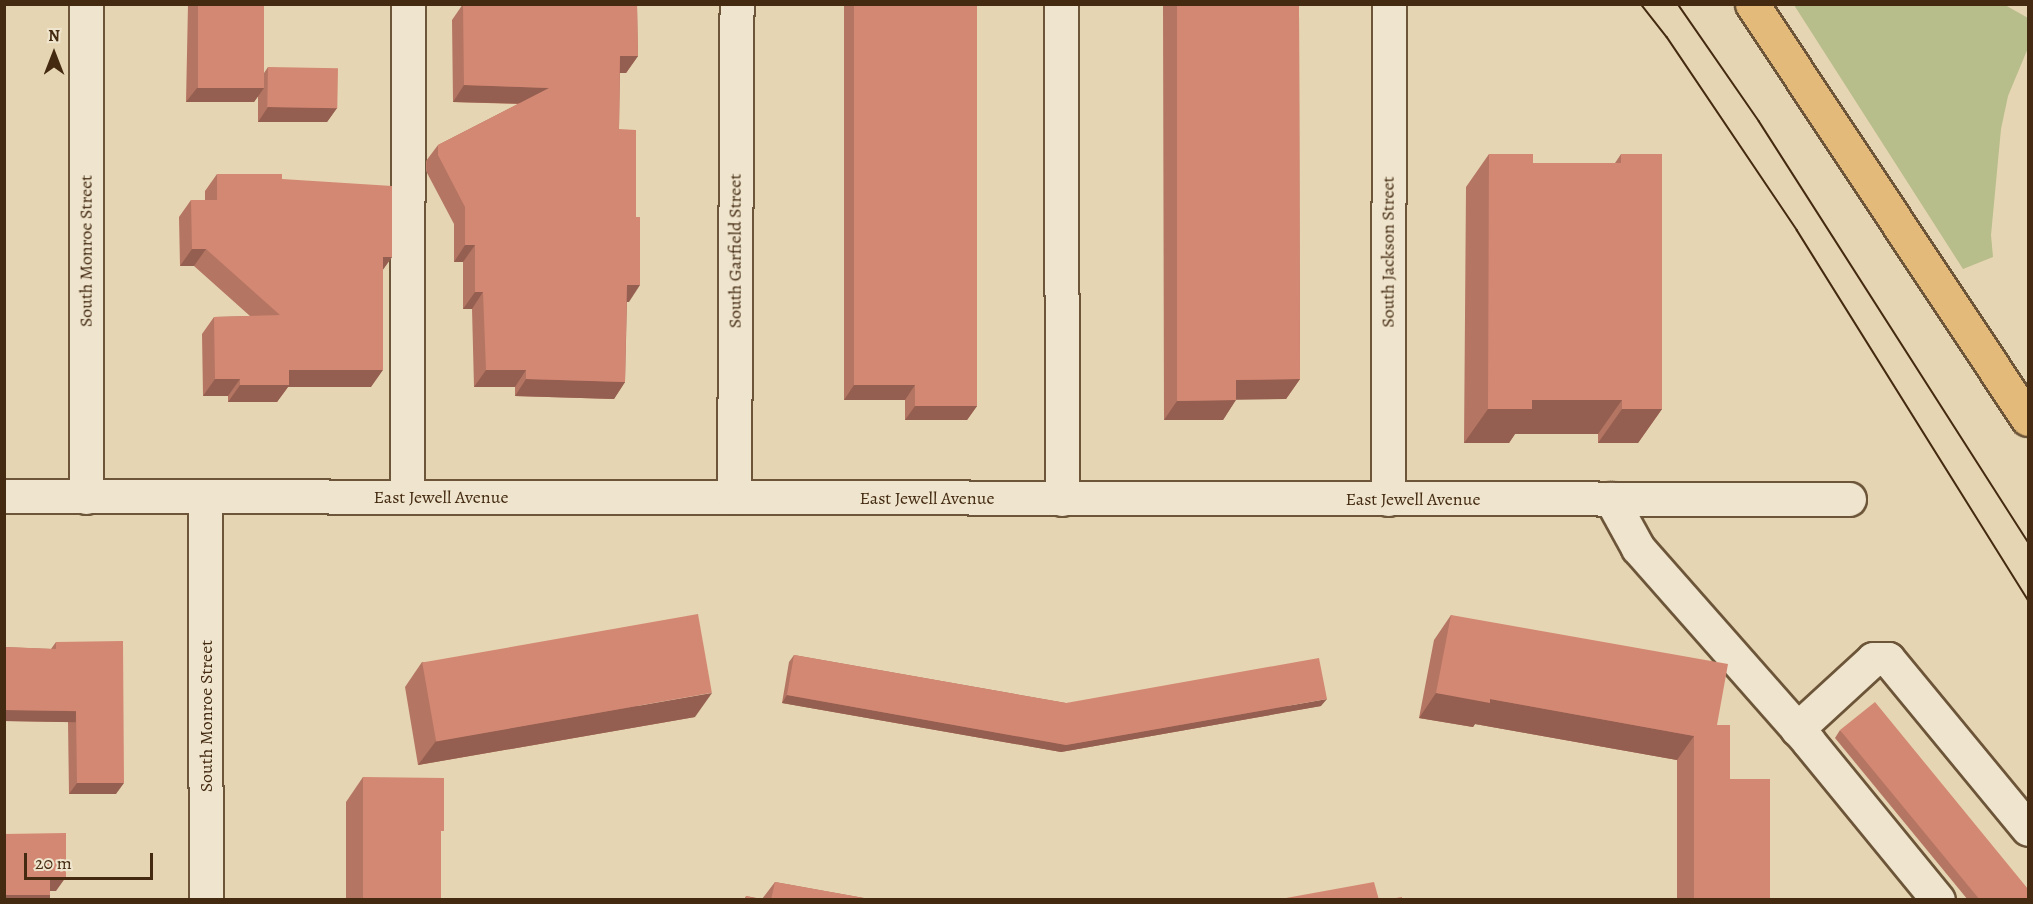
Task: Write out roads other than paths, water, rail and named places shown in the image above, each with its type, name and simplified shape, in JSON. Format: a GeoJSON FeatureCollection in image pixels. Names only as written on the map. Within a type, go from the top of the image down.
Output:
{"type":"FeatureCollection","features":[{"type":"Feature","properties":{"kind":"highway"},"geometry":{"type":"LineString","coordinates":[[1752,4],[2028,419]]}},
{"type":"Feature","properties":{"kind":"street","name":"South Monroe Street"},"geometry":{"type":"LineString","coordinates":[[86,4],[86,497]]}},
{"type":"Feature","properties":{"kind":"street"},"geometry":{"type":"LineString","coordinates":[[407,497],[408,4]]}},
{"type":"Feature","properties":{"kind":"street","name":"South Garfield Street"},"geometry":{"type":"LineString","coordinates":[[734,497],[736,4]]}},
{"type":"Feature","properties":{"kind":"street"},"geometry":{"type":"LineString","coordinates":[[1061,4],[1062,499]]}},
{"type":"Feature","properties":{"kind":"street","name":"South Jackson Street"},"geometry":{"type":"LineString","coordinates":[[1388,499],[1389,4]]}},
{"type":"Feature","properties":{"kind":"street","name":"East Jewell Avenue"},"geometry":{"type":"LineString","coordinates":[[4,496],[1849,499]]}},
{"type":"Feature","properties":{"kind":"street","name":"South Monroe Street"},"geometry":{"type":"LineString","coordinates":[[205,497],[206,900]]}},
{"type":"Feature","properties":{"kind":"street"},"geometry":{"type":"LineString","coordinates":[[1611,499],[1638,548],[1797,729],[1938,900]]}},
{"type":"Feature","properties":{"kind":"street"},"geometry":{"type":"LineString","coordinates":[[1797,729],[1873,659],[1888,659],[2028,829]]}},
{"type":"Feature","properties":{"kind":"tram line"},"geometry":{"type":"LineString","coordinates":[[1641,4],[1667,37],[1797,230],[2028,600]]}},
{"type":"Feature","properties":{"kind":"tram line"},"geometry":{"type":"LineString","coordinates":[[1678,4],[1759,121],[2028,542]]}}]}
